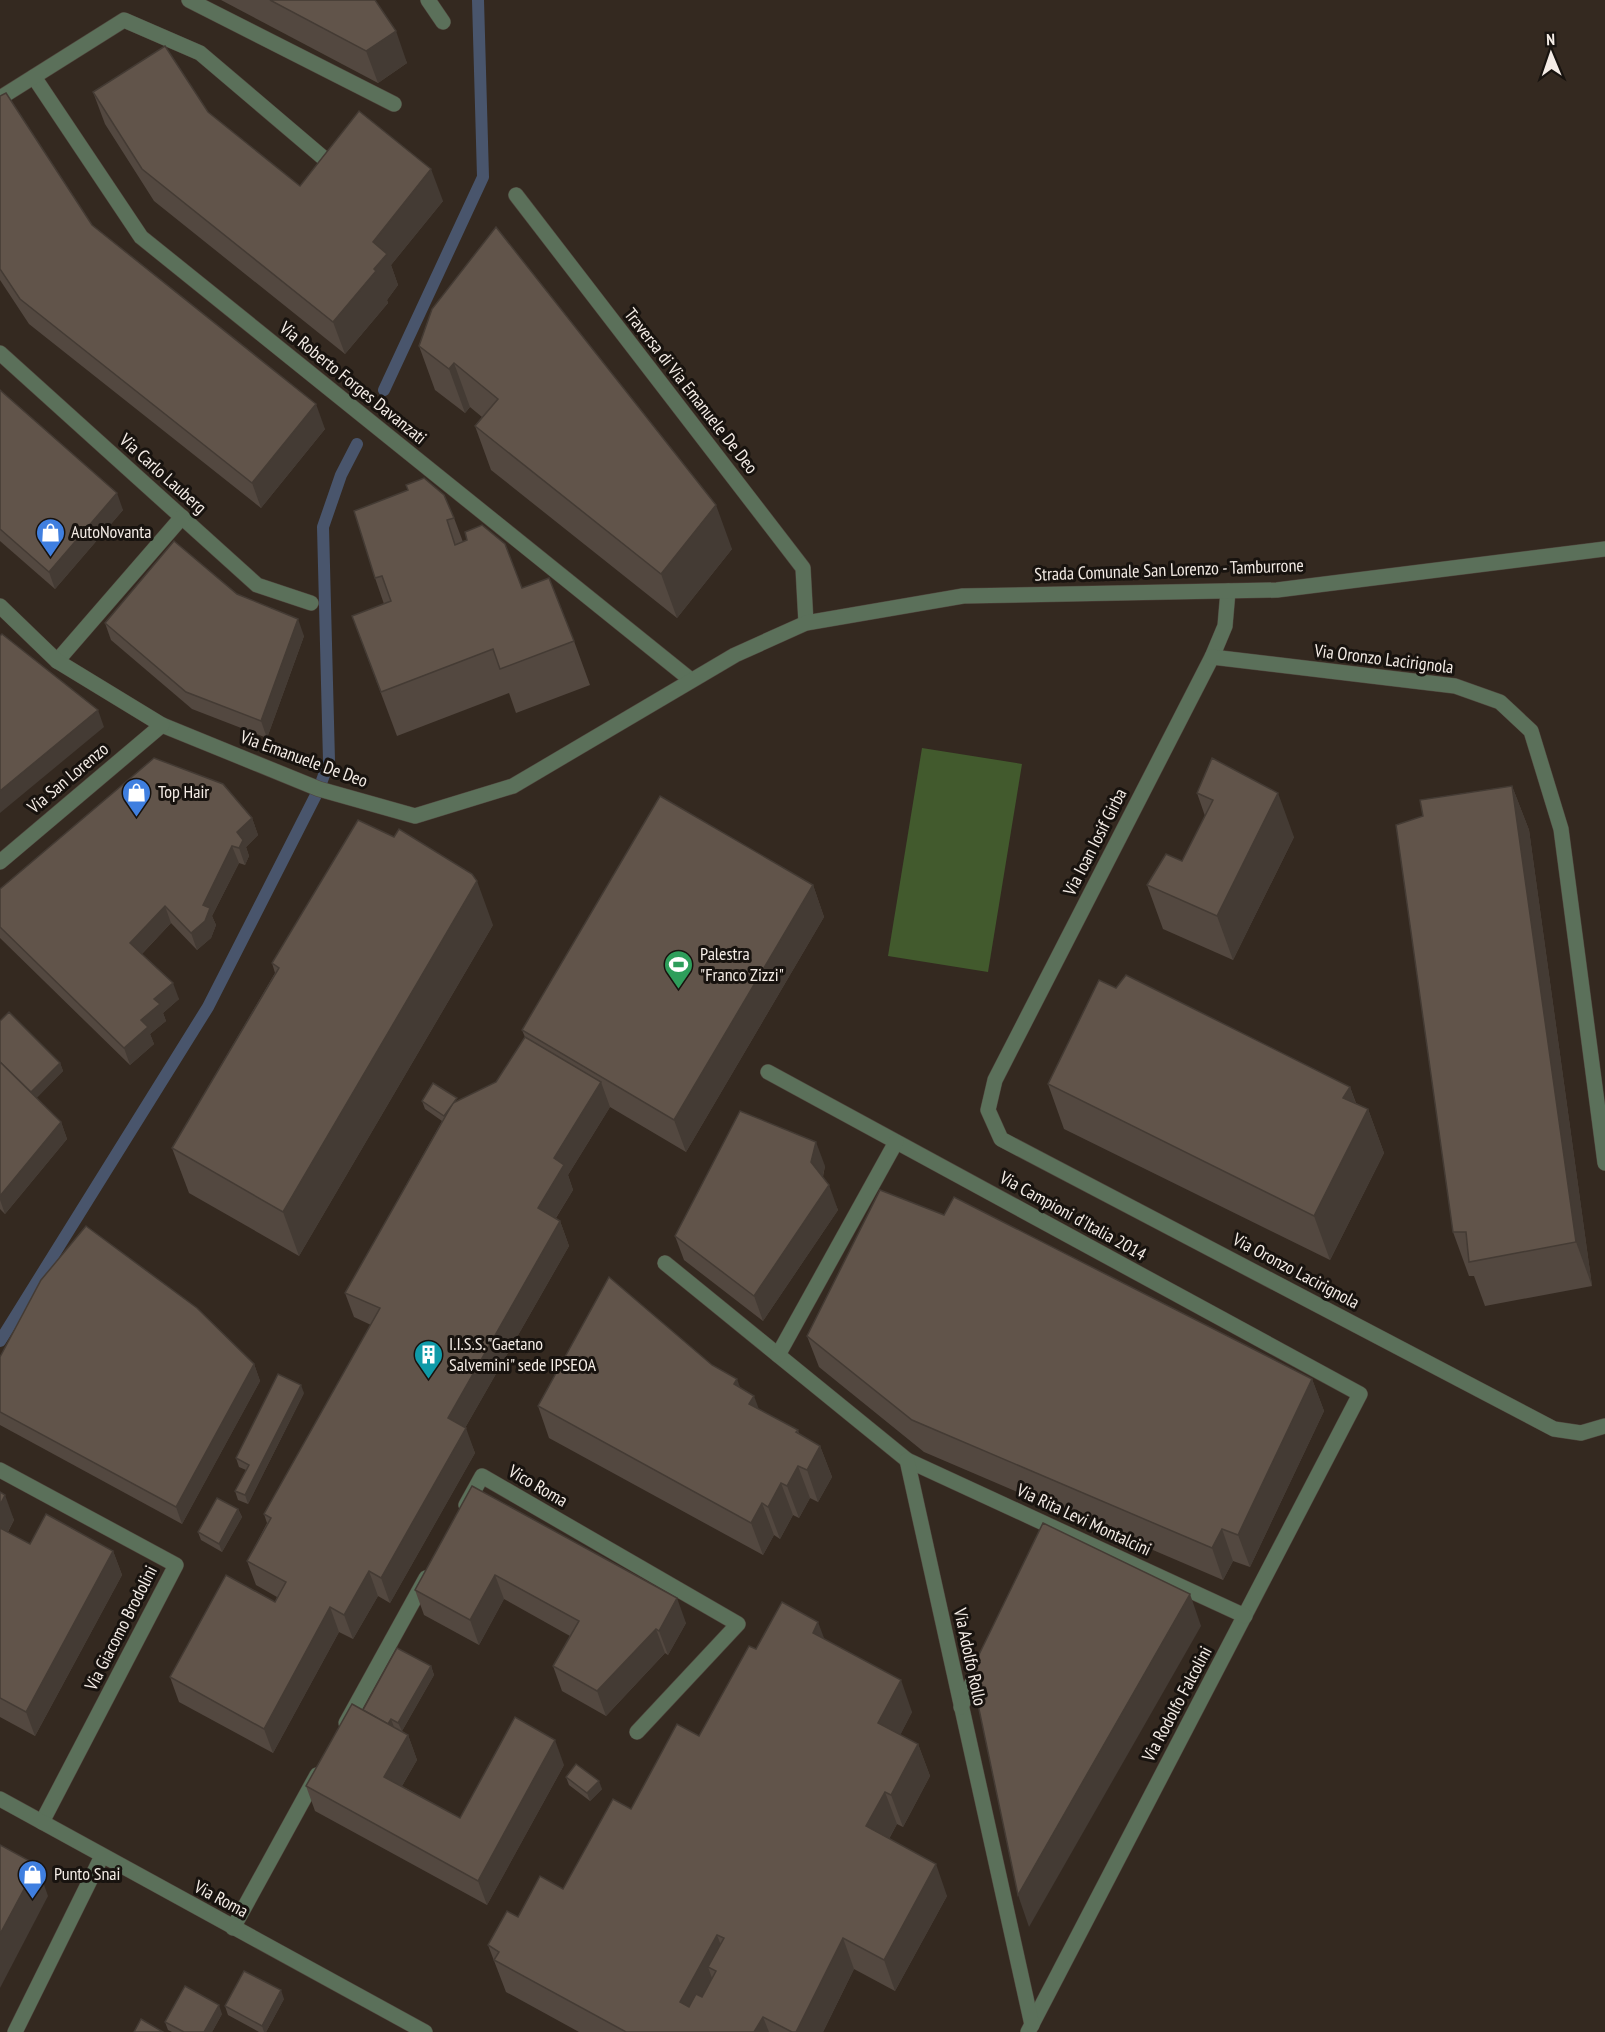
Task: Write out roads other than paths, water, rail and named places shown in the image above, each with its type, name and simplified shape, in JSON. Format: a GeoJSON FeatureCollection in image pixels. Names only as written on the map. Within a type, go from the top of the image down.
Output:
{"type":"FeatureCollection","features":[{"type":"Feature","properties":{"kind":"street"},"geometry":{"type":"LineString","coordinates":[[189,0],[394,104]]}},
{"type":"Feature","properties":{"kind":"street"},"geometry":{"type":"LineString","coordinates":[[428,0],[443,22]]}},
{"type":"Feature","properties":{"kind":"street"},"geometry":{"type":"LineString","coordinates":[[0,98],[124,20],[200,53],[327,161]]}},
{"type":"Feature","properties":{"kind":"street","name":"Via Roberto Forges Davanzati"},"geometry":{"type":"LineString","coordinates":[[34,77],[141,237],[691,680]]}},
{"type":"Feature","properties":{"kind":"street","name":"Traversa di Via Emanuele De Deo"},"geometry":{"type":"LineString","coordinates":[[516,195],[803,568],[806,623]]}},
{"type":"Feature","properties":{"kind":"street","name":"Via Carlo Lauberg"},"geometry":{"type":"LineString","coordinates":[[0,353],[257,585],[311,603]]}},
{"type":"Feature","properties":{"kind":"street"},"geometry":{"type":"LineString","coordinates":[[57,661],[182,517]]}},
{"type":"Feature","properties":{"kind":"street","name":"Strada Comunale San Lorenzo - Tamburrone"},"geometry":{"type":"LineString","coordinates":[[806,623],[963,596],[1277,590],[1605,549]]}},
{"type":"Feature","properties":{"kind":"street","name":"Via Ioan Iosif Girba"},"geometry":{"type":"LineString","coordinates":[[988,1110],[995,1080],[1212,657],[1225,626],[1228,591]]}},
{"type":"Feature","properties":{"kind":"street","name":"Via Emanuele De Deo"},"geometry":{"type":"LineString","coordinates":[[0,606],[57,661],[162,725],[319,789],[415,816],[513,786],[735,655],[806,623]]}},
{"type":"Feature","properties":{"kind":"street","name":"Via Oronzo Lacirignola"},"geometry":{"type":"LineString","coordinates":[[1212,657],[1455,686],[1500,702],[1531,731],[1561,829],[1605,1163]]}},
{"type":"Feature","properties":{"kind":"street","name":"Via San Lorenzo"},"geometry":{"type":"LineString","coordinates":[[0,862],[162,725]]}},
{"type":"Feature","properties":{"kind":"street","name":"Via Campioni d'Italia 2014"},"geometry":{"type":"LineString","coordinates":[[768,1072],[1360,1394]]}},
{"type":"Feature","properties":{"kind":"street","name":"Via Oronzo Lacirignola"},"geometry":{"type":"LineString","coordinates":[[988,1110],[1001,1139],[1554,1429],[1581,1432],[1605,1426]]}},
{"type":"Feature","properties":{"kind":"street"},"geometry":{"type":"LineString","coordinates":[[778,1355],[896,1142]]}},
{"type":"Feature","properties":{"kind":"street"},"geometry":{"type":"LineString","coordinates":[[665,1263],[907,1460]]}},
{"type":"Feature","properties":{"kind":"street","name":"Via Rodolfo Falcolini"},"geometry":{"type":"LineString","coordinates":[[1030,2028],[1360,1394]]}},
{"type":"Feature","properties":{"kind":"street","name":"Via Rita Levi Montalcini"},"geometry":{"type":"LineString","coordinates":[[907,1460],[1043,1530],[1245,1616]]}},
{"type":"Feature","properties":{"kind":"street","name":"Via Adolfo Rollo"},"geometry":{"type":"LineString","coordinates":[[907,1460],[1030,2028]]}},
{"type":"Feature","properties":{"kind":"street","name":"Via Giacomo Brodolini"},"geometry":{"type":"LineString","coordinates":[[0,1470],[176,1565],[42,1822]]}},
{"type":"Feature","properties":{"kind":"street","name":"Vico Roma"},"geometry":{"type":"LineString","coordinates":[[459,1518],[482,1476],[738,1624],[637,1732]]}},
{"type":"Feature","properties":{"kind":"street"},"geometry":{"type":"LineString","coordinates":[[337,1739],[435,1560]]}},
{"type":"Feature","properties":{"kind":"street"},"geometry":{"type":"LineString","coordinates":[[961,1707],[986,1653]]}},
{"type":"Feature","properties":{"kind":"street"},"geometry":{"type":"LineString","coordinates":[[233,1928],[326,1760]]}},
{"type":"Feature","properties":{"kind":"street","name":"Via Roma"},"geometry":{"type":"LineString","coordinates":[[0,1799],[425,2032]]}},
{"type":"Feature","properties":{"kind":"street"},"geometry":{"type":"LineString","coordinates":[[15,2032],[102,1856]]}},
{"type":"Feature","properties":{"kind":"waterway"},"geometry":{"type":"LineString","coordinates":[[384,390],[483,177],[478,0]]}},
{"type":"Feature","properties":{"kind":"waterway"},"geometry":{"type":"LineString","coordinates":[[0,1341],[208,1007],[319,789],[329,761],[323,527],[341,475],[357,444]]}},
{"type":"Feature","properties":{"kind":"place","name":"AutoNovanta"},"geometry":{"type":"Point","coordinates":[50,558]}},
{"type":"Feature","properties":{"kind":"place","name":"Top Hair"},"geometry":{"type":"Point","coordinates":[137,818]}},
{"type":"Feature","properties":{"kind":"place","name":"Palestra \"Franco Zizzi\""},"geometry":{"type":"Point","coordinates":[679,990]}},
{"type":"Feature","properties":{"kind":"place","name":"I.I.S.S. \"Gaetano Salvemini\" sede IPSEOA"},"geometry":{"type":"Point","coordinates":[428,1380]}},
{"type":"Feature","properties":{"kind":"place","name":"Punto Snai"},"geometry":{"type":"Point","coordinates":[33,1900]}}]}
